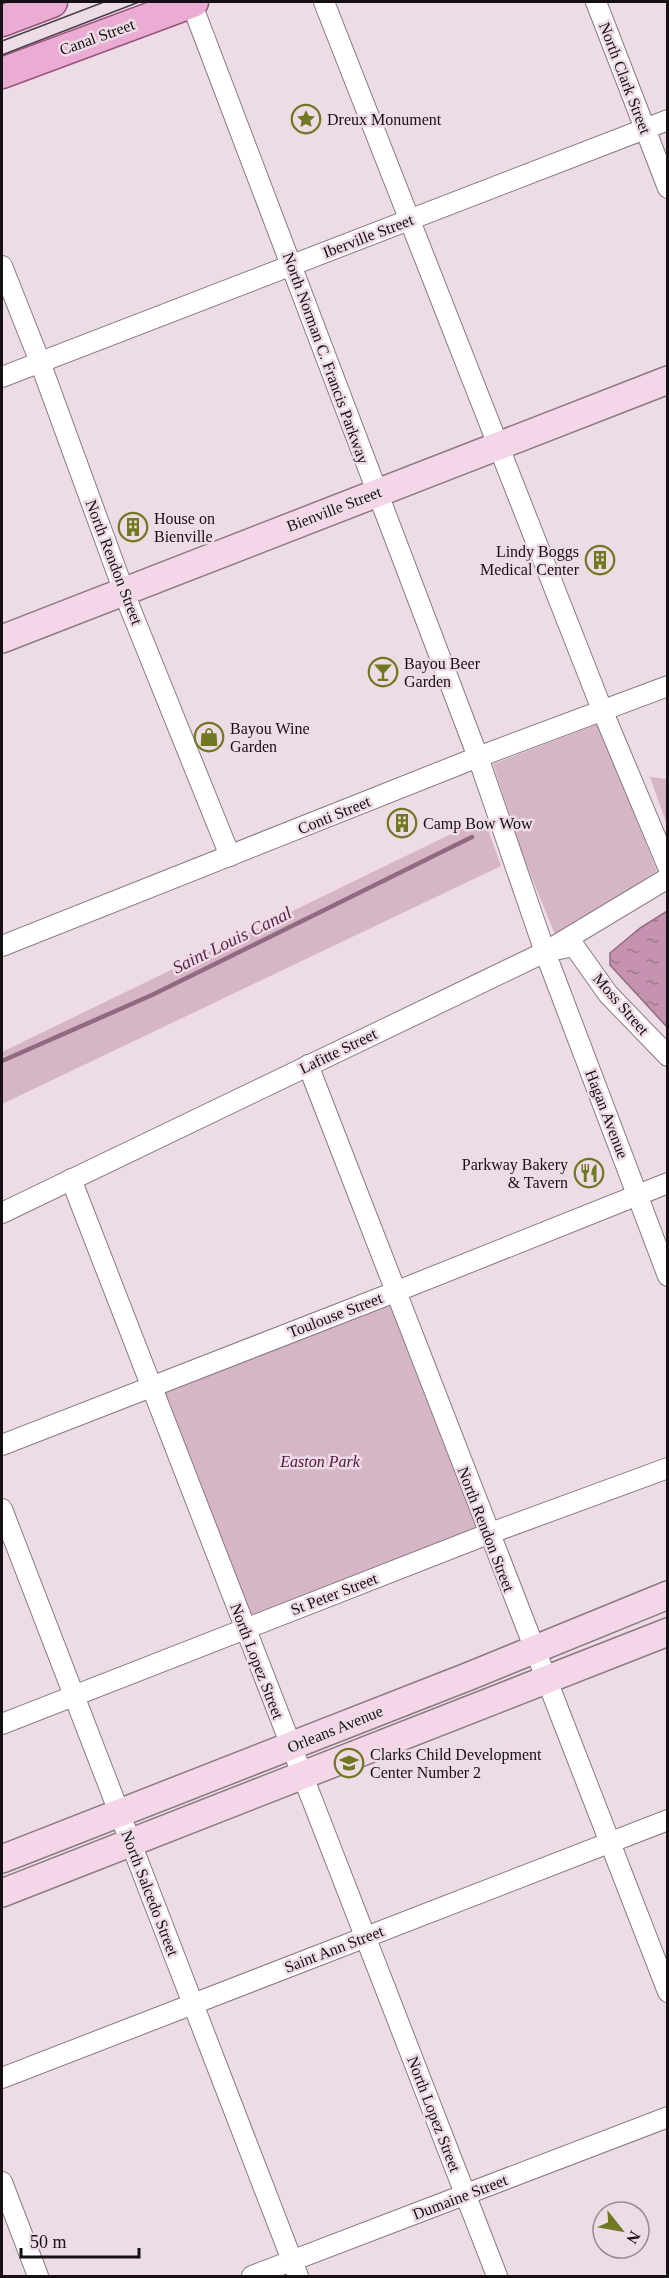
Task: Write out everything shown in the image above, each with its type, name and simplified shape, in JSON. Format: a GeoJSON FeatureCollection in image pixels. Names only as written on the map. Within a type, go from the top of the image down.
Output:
{"type":"FeatureCollection","features":[{"type":"Feature","properties":{"kind":"main road"},"geometry":{"type":"LineString","coordinates":[[2,21],[52,2]]}},
{"type":"Feature","properties":{"kind":"main road","name":"Canal Street"},"geometry":{"type":"LineString","coordinates":[[2,73],[192,2]]}},
{"type":"Feature","properties":{"kind":"street","name":"North Norman C. Francis Parkway"},"geometry":{"type":"LineString","coordinates":[[192,2],[478,757],[545,952]]}},
{"type":"Feature","properties":{"kind":"street"},"geometry":{"type":"LineString","coordinates":[[324,2],[603,712],[668,867]]}},
{"type":"Feature","properties":{"kind":"street","name":"North Clark Street"},"geometry":{"type":"LineString","coordinates":[[596,2],[668,188]]}},
{"type":"Feature","properties":{"kind":"street","name":"Iberville Street"},"geometry":{"type":"LineString","coordinates":[[2,377],[668,120]]}},
{"type":"Feature","properties":{"kind":"street","name":"North Rendon Street"},"geometry":{"type":"LineString","coordinates":[[2,266],[40,362],[127,599],[230,856]]}},
{"type":"Feature","properties":{"kind":"street","name":"Bienville Street"},"geometry":{"type":"LineString","coordinates":[[2,639],[127,599],[502,454],[668,380]]}},
{"type":"Feature","properties":{"kind":"street","name":"Bienville Street"},"geometry":{"type":"LineString","coordinates":[[502,454],[668,399]]}},
{"type":"Feature","properties":{"kind":"street","name":"Bienville Street"},"geometry":{"type":"LineString","coordinates":[[2,657],[127,599]]}},
{"type":"Feature","properties":{"kind":"street","name":"Conti Street"},"geometry":{"type":"LineString","coordinates":[[2,946],[478,757],[668,686]]}},
{"type":"Feature","properties":{"kind":"street","name":"Lafitte Street"},"geometry":{"type":"LineString","coordinates":[[2,1213],[545,952],[668,878]]}},
{"type":"Feature","properties":{"kind":"street","name":"Moss Street"},"geometry":{"type":"LineString","coordinates":[[545,952],[574,946],[608,994],[668,1056]]}},
{"type":"Feature","properties":{"kind":"street","name":"Hagan Avenue"},"geometry":{"type":"LineString","coordinates":[[545,952],[668,1276]]}},
{"type":"Feature","properties":{"kind":"street","name":"North Rendon Street"},"geometry":{"type":"LineString","coordinates":[[308,1065],[668,1992]]}},
{"type":"Feature","properties":{"kind":"street","name":"North Lopez Street"},"geometry":{"type":"LineString","coordinates":[[71,1179],[497,2277]]}},
{"type":"Feature","properties":{"kind":"street","name":"Toulouse Street"},"geometry":{"type":"LineString","coordinates":[[2,1445],[668,1183]]}},
{"type":"Feature","properties":{"kind":"street","name":"St Peter Street"},"geometry":{"type":"LineString","coordinates":[[2,1724],[489,1534],[668,1468]]}},
{"type":"Feature","properties":{"kind":"street","name":"North Salcedo Street"},"geometry":{"type":"LineString","coordinates":[[2,1509],[295,2269]]}},
{"type":"Feature","properties":{"kind":"street","name":"Orleans Avenue"},"geometry":{"type":"LineString","coordinates":[[2,1859],[668,1595]]}},
{"type":"Feature","properties":{"kind":"street","name":"Orleans Avenue"},"geometry":{"type":"LineString","coordinates":[[2,1893],[668,1632]]}},
{"type":"Feature","properties":{"kind":"street","name":"Saint Ann Street"},"geometry":{"type":"LineString","coordinates":[[2,2078],[668,1820]]}},
{"type":"Feature","properties":{"kind":"street","name":"Dumaine Street"},"geometry":{"type":"LineString","coordinates":[[252,2277],[295,2269],[465,2194],[668,2117]]}},
{"type":"Feature","properties":{"kind":"street"},"geometry":{"type":"LineString","coordinates":[[2,2182],[38,2277]]}},
{"type":"Feature","properties":{"kind":"green space"},"geometry":{"type":"Polygon","coordinates":[[[598,724],[657,871],[556,937],[523,856],[493,764],[598,724]]]}},
{"type":"Feature","properties":{"kind":"green space"},"geometry":{"type":"Polygon","coordinates":[[[650,777],[667,779],[667,825],[650,777]]]}},
{"type":"Feature","properties":{"kind":"green space"},"geometry":{"type":"Polygon","coordinates":[[[484,818],[501,866],[2,1104],[2,1052],[484,818]]]}},
{"type":"Feature","properties":{"kind":"green space","name":"Easton Park"},"geometry":{"type":"Polygon","coordinates":[[[395,1292],[488,1534],[244,1629],[151,1387],[395,1292]]]}},
{"type":"Feature","properties":{"kind":"water"},"geometry":{"type":"Polygon","coordinates":[[[667,911],[667,1027],[610,965],[610,953],[640,928],[667,911]]]}},
{"type":"Feature","properties":{"kind":"waterway","name":"Saint Louis Canal"},"geometry":{"type":"LineString","coordinates":[[2,1061],[152,995],[472,837]]}},
{"type":"Feature","properties":{"kind":"tram line"},"geometry":{"type":"LineString","coordinates":[[2,41],[104,2]]}},
{"type":"Feature","properties":{"kind":"tram line"},"geometry":{"type":"LineString","coordinates":[[2,55],[139,2]]}},
{"type":"Feature","properties":{"kind":"place","name":"Dreux Monument"},"geometry":{"type":"Point","coordinates":[306,119]}},
{"type":"Feature","properties":{"kind":"place","name":"House on Bienville"},"geometry":{"type":"Point","coordinates":[133,527]}},
{"type":"Feature","properties":{"kind":"place","name":"Lindy Boggs Medical Center"},"geometry":{"type":"Point","coordinates":[600,560]}},
{"type":"Feature","properties":{"kind":"place","name":"Bayou Beer Garden"},"geometry":{"type":"Point","coordinates":[383,672]}},
{"type":"Feature","properties":{"kind":"place","name":"Bayou Wine Garden"},"geometry":{"type":"Point","coordinates":[209,737]}},
{"type":"Feature","properties":{"kind":"place","name":"Camp Bow Wow"},"geometry":{"type":"Point","coordinates":[402,823]}},
{"type":"Feature","properties":{"kind":"place","name":"Parkway Bakery & Tavern"},"geometry":{"type":"Point","coordinates":[589,1173]}},
{"type":"Feature","properties":{"kind":"place","name":"Clarks Child Development Center Number 2"},"geometry":{"type":"Point","coordinates":[349,1763]}}]}
